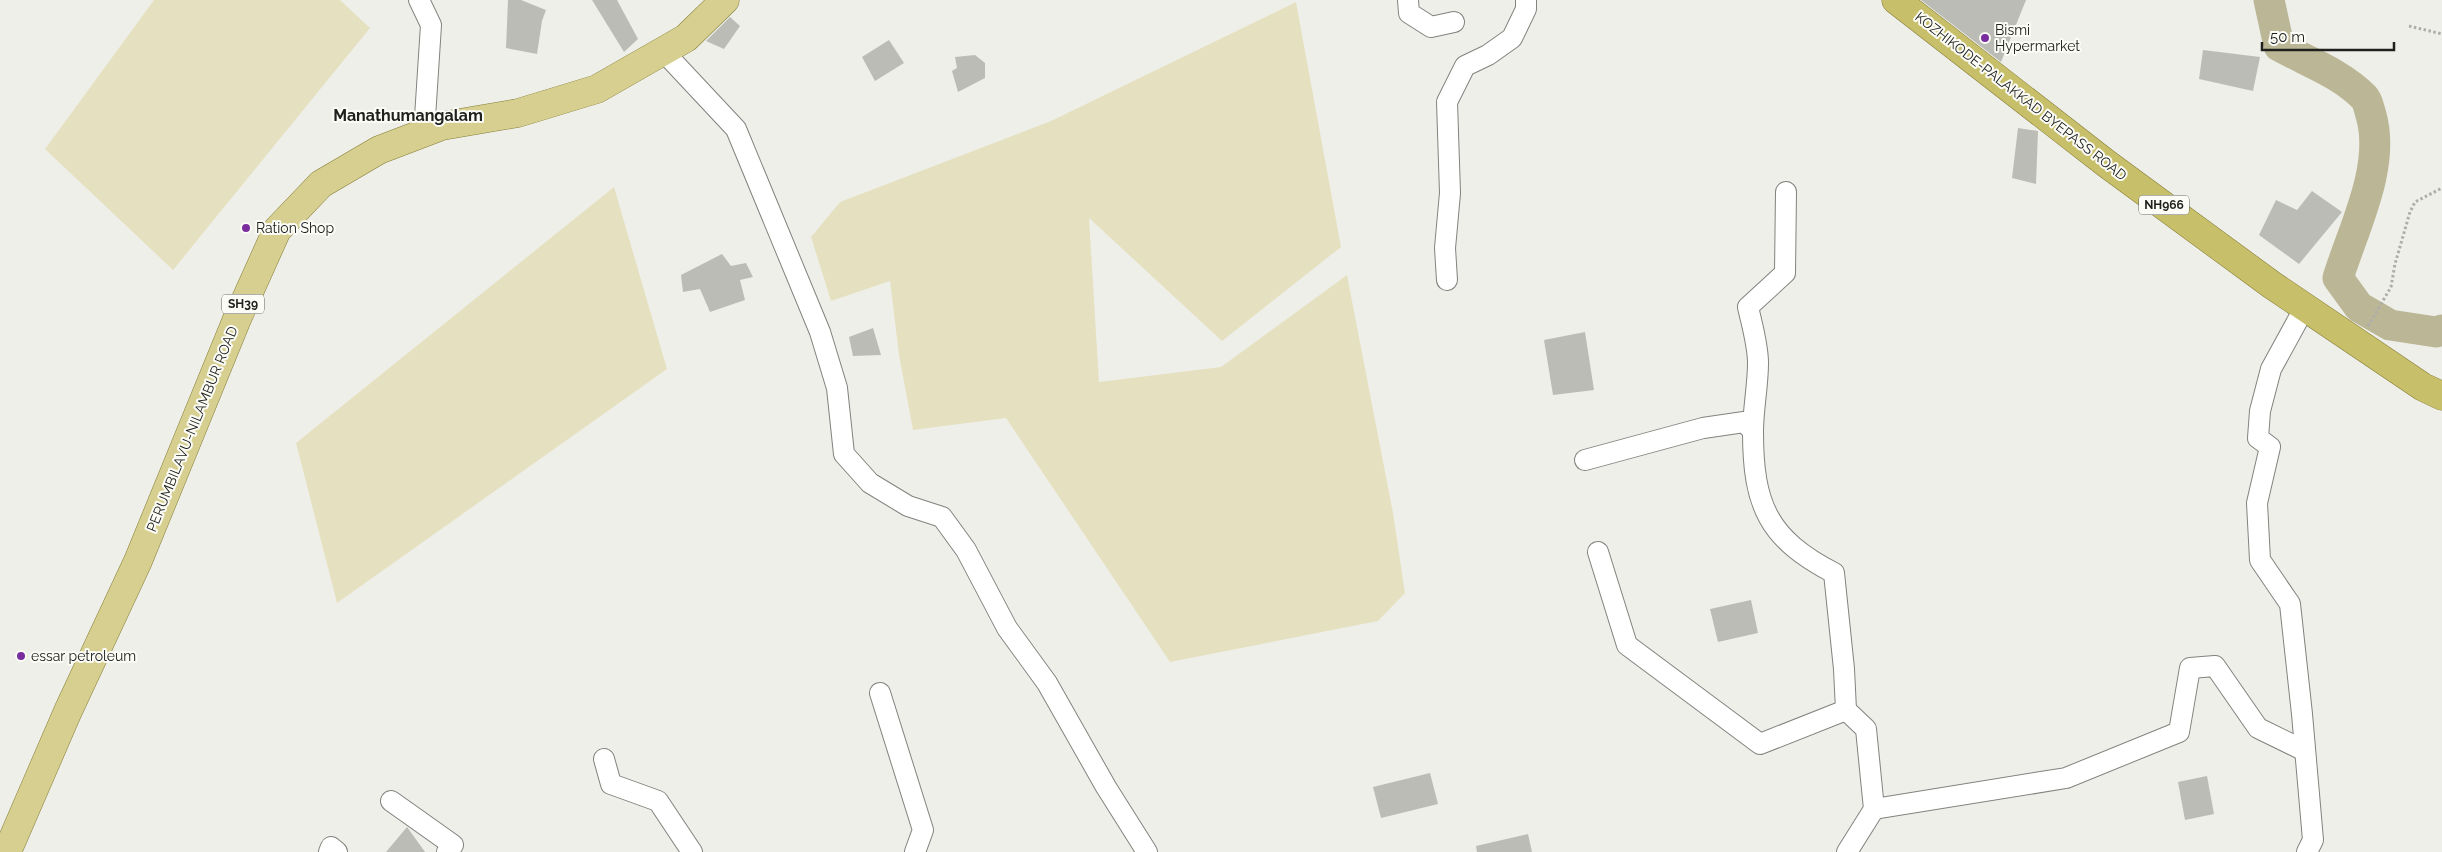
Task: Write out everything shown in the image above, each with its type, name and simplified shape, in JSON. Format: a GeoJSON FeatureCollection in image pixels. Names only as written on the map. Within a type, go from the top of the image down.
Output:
{"type":"FeatureCollection","features":[{"type":"Feature","properties":{"kind":"highway","name":"KOZHIKODE-PALAKKAD BYEPASS ROAD"},"geometry":{"type":"LineString","coordinates":[[1896,0],[2107,164],[2305,307],[2423,388],[2442,396]]}},
{"type":"Feature","properties":{"kind":"main road","name":"PERUMBILAVU-NILAMBUR ROAD"},"geometry":{"type":"LineString","coordinates":[[7,852],[68,711],[138,561],[237,319],[277,230],[320,184],[379,150],[442,126],[518,112],[597,89],[686,38],[725,0]]}},
{"type":"Feature","properties":{"kind":"street"},"geometry":{"type":"LineString","coordinates":[[420,0],[431,25],[424,133]]}},
{"type":"Feature","properties":{"kind":"street"},"geometry":{"type":"LineString","coordinates":[[1408,0],[1409,13],[1430,27],[1454,22]]}},
{"type":"Feature","properties":{"kind":"street"},"geometry":{"type":"LineString","coordinates":[[1447,280],[1445,248],[1450,193],[1447,102],[1465,66],[1488,55],[1512,38],[1526,9],[1526,0]]}},
{"type":"Feature","properties":{"kind":"street"},"geometry":{"type":"LineString","coordinates":[[663,51],[736,129],[820,332],[837,388],[844,454],[870,483],[908,506],[942,517],[966,550],[1007,628],[1047,683],[1106,787],[1147,852]]}},
{"type":"Feature","properties":{"kind":"street"},"geometry":{"type":"LineString","coordinates":[[1786,192],[1785,273],[1748,307],[1758,362],[1753,431],[1756,474],[1764,512],[1780,536],[1806,559],[1834,573],[1844,668],[1846,710],[1866,729],[1874,809],[1847,852]]}},
{"type":"Feature","properties":{"kind":"street"},"geometry":{"type":"LineString","coordinates":[[2305,307],[2271,369],[2260,411],[2258,438],[2270,447],[2257,503],[2260,560],[2290,604],[2306,751],[2313,840],[2309,851]]}},
{"type":"Feature","properties":{"kind":"street"},"geometry":{"type":"LineString","coordinates":[[1585,460],[1703,428],[1744,422],[1753,431]]}},
{"type":"Feature","properties":{"kind":"street"},"geometry":{"type":"LineString","coordinates":[[1598,552],[1628,645],[1760,744],[1846,710]]}},
{"type":"Feature","properties":{"kind":"street"},"geometry":{"type":"LineString","coordinates":[[1874,809],[2066,778],[2179,732],[2190,668],[2215,666],[2258,728],[2306,751]]}},
{"type":"Feature","properties":{"kind":"street"},"geometry":{"type":"LineString","coordinates":[[880,693],[923,830],[915,852]]}},
{"type":"Feature","properties":{"kind":"street"},"geometry":{"type":"LineString","coordinates":[[604,759],[611,784],[658,801],[692,852]]}},
{"type":"Feature","properties":{"kind":"street"},"geometry":{"type":"LineString","coordinates":[[391,801],[453,845],[447,852]]}},
{"type":"Feature","properties":{"kind":"street"},"geometry":{"type":"LineString","coordinates":[[329,852],[331,847],[337,852]]}},
{"type":"Feature","properties":{"kind":"path"},"geometry":{"type":"LineString","coordinates":[[2409,26],[2442,34]]}},
{"type":"Feature","properties":{"kind":"path"},"geometry":{"type":"LineString","coordinates":[[2367,327],[2391,288],[2399,248],[2415,202],[2442,188]]}},
{"type":"Feature","properties":{"kind":"shaded area"},"geometry":{"type":"Polygon","coordinates":[[[154,0],[340,0],[370,28],[173,270],[45,149],[154,0]]]}},
{"type":"Feature","properties":{"kind":"shaded area"},"geometry":{"type":"Polygon","coordinates":[[[1296,2],[1341,247],[1222,341],[1089,218],[1099,382],[1221,367],[1347,275],[1393,513],[1405,593],[1378,621],[1170,662],[1006,418],[913,430],[899,355],[890,281],[831,301],[811,237],[840,202],[1051,121],[1296,2]]]}},
{"type":"Feature","properties":{"kind":"shaded area"},"geometry":{"type":"Polygon","coordinates":[[[614,187],[667,369],[337,603],[296,443],[614,187]]]}},
{"type":"Feature","properties":{"kind":"building"},"geometry":{"type":"Polygon","coordinates":[[[508,0],[521,0],[546,10],[542,21],[537,54],[506,48],[508,0]]]}},
{"type":"Feature","properties":{"kind":"building"},"geometry":{"type":"Polygon","coordinates":[[[592,0],[617,0],[638,39],[624,52],[592,0]]]}},
{"type":"Feature","properties":{"kind":"building","name":"Bismi Hypermarket"},"geometry":{"type":"Polygon","coordinates":[[[1921,0],[2026,0],[2001,62],[1921,0]]]}},
{"type":"Feature","properties":{"kind":"building"},"geometry":{"type":"Polygon","coordinates":[[[730,17],[740,26],[724,49],[706,41],[730,17]]]}},
{"type":"Feature","properties":{"kind":"building"},"geometry":{"type":"Polygon","coordinates":[[[889,40],[904,63],[875,81],[862,57],[889,40]]]}},
{"type":"Feature","properties":{"kind":"building"},"geometry":{"type":"Polygon","coordinates":[[[2203,50],[2260,57],[2253,91],[2199,79],[2203,50]]]}},
{"type":"Feature","properties":{"kind":"building"},"geometry":{"type":"Polygon","coordinates":[[[975,55],[985,63],[985,78],[958,92],[952,71],[957,68],[955,57],[975,55]]]}},
{"type":"Feature","properties":{"kind":"building"},"geometry":{"type":"Polygon","coordinates":[[[2018,128],[2038,131],[2036,184],[2012,178],[2018,128]]]}},
{"type":"Feature","properties":{"kind":"building"},"geometry":{"type":"Polygon","coordinates":[[[2312,191],[2342,212],[2299,264],[2259,235],[2276,200],[2297,210],[2312,191]]]}},
{"type":"Feature","properties":{"kind":"building"},"geometry":{"type":"Polygon","coordinates":[[[722,254],[731,266],[746,263],[753,277],[740,280],[745,300],[710,312],[700,289],[683,292],[681,275],[722,254]]]}},
{"type":"Feature","properties":{"kind":"building"},"geometry":{"type":"Polygon","coordinates":[[[873,328],[881,355],[853,356],[849,337],[873,328]]]}},
{"type":"Feature","properties":{"kind":"building"},"geometry":{"type":"Polygon","coordinates":[[[1585,332],[1594,390],[1553,395],[1544,340],[1585,332]]]}},
{"type":"Feature","properties":{"kind":"building"},"geometry":{"type":"Polygon","coordinates":[[[1751,600],[1758,633],[1718,642],[1710,609],[1751,600]]]}},
{"type":"Feature","properties":{"kind":"building"},"geometry":{"type":"Polygon","coordinates":[[[1430,773],[1438,804],[1381,818],[1373,787],[1430,773]]]}},
{"type":"Feature","properties":{"kind":"building"},"geometry":{"type":"Polygon","coordinates":[[[2207,776],[2214,814],[2185,820],[2178,782],[2207,776]]]}},
{"type":"Feature","properties":{"kind":"building"},"geometry":{"type":"Polygon","coordinates":[[[407,827],[425,852],[386,852],[407,827]]]}},
{"type":"Feature","properties":{"kind":"building"},"geometry":{"type":"Polygon","coordinates":[[[1528,834],[1532,852],[1477,852],[1476,846],[1528,834]]]}},
{"type":"Feature","properties":{"kind":"waterway"},"geometry":{"type":"LineString","coordinates":[[2269,0],[2279,46],[2345,81],[2365,99],[2371,115],[2375,135],[2371,177],[2366,198],[2338,278],[2359,307],[2390,325],[2436,332],[2442,330]]}},
{"type":"Feature","properties":{"kind":"place","name":"Bismi Hypermarket"},"geometry":{"type":"Point","coordinates":[1985,38]}},
{"type":"Feature","properties":{"kind":"place","name":"Ration Shop"},"geometry":{"type":"Point","coordinates":[246,228]}},
{"type":"Feature","properties":{"kind":"place","name":"essar petroleum"},"geometry":{"type":"Point","coordinates":[21,656]}},
{"type":"Feature","properties":{"kind":"district","name":"Manathumangalam"},"geometry":{"type":"Point","coordinates":[408,115]}}]}
